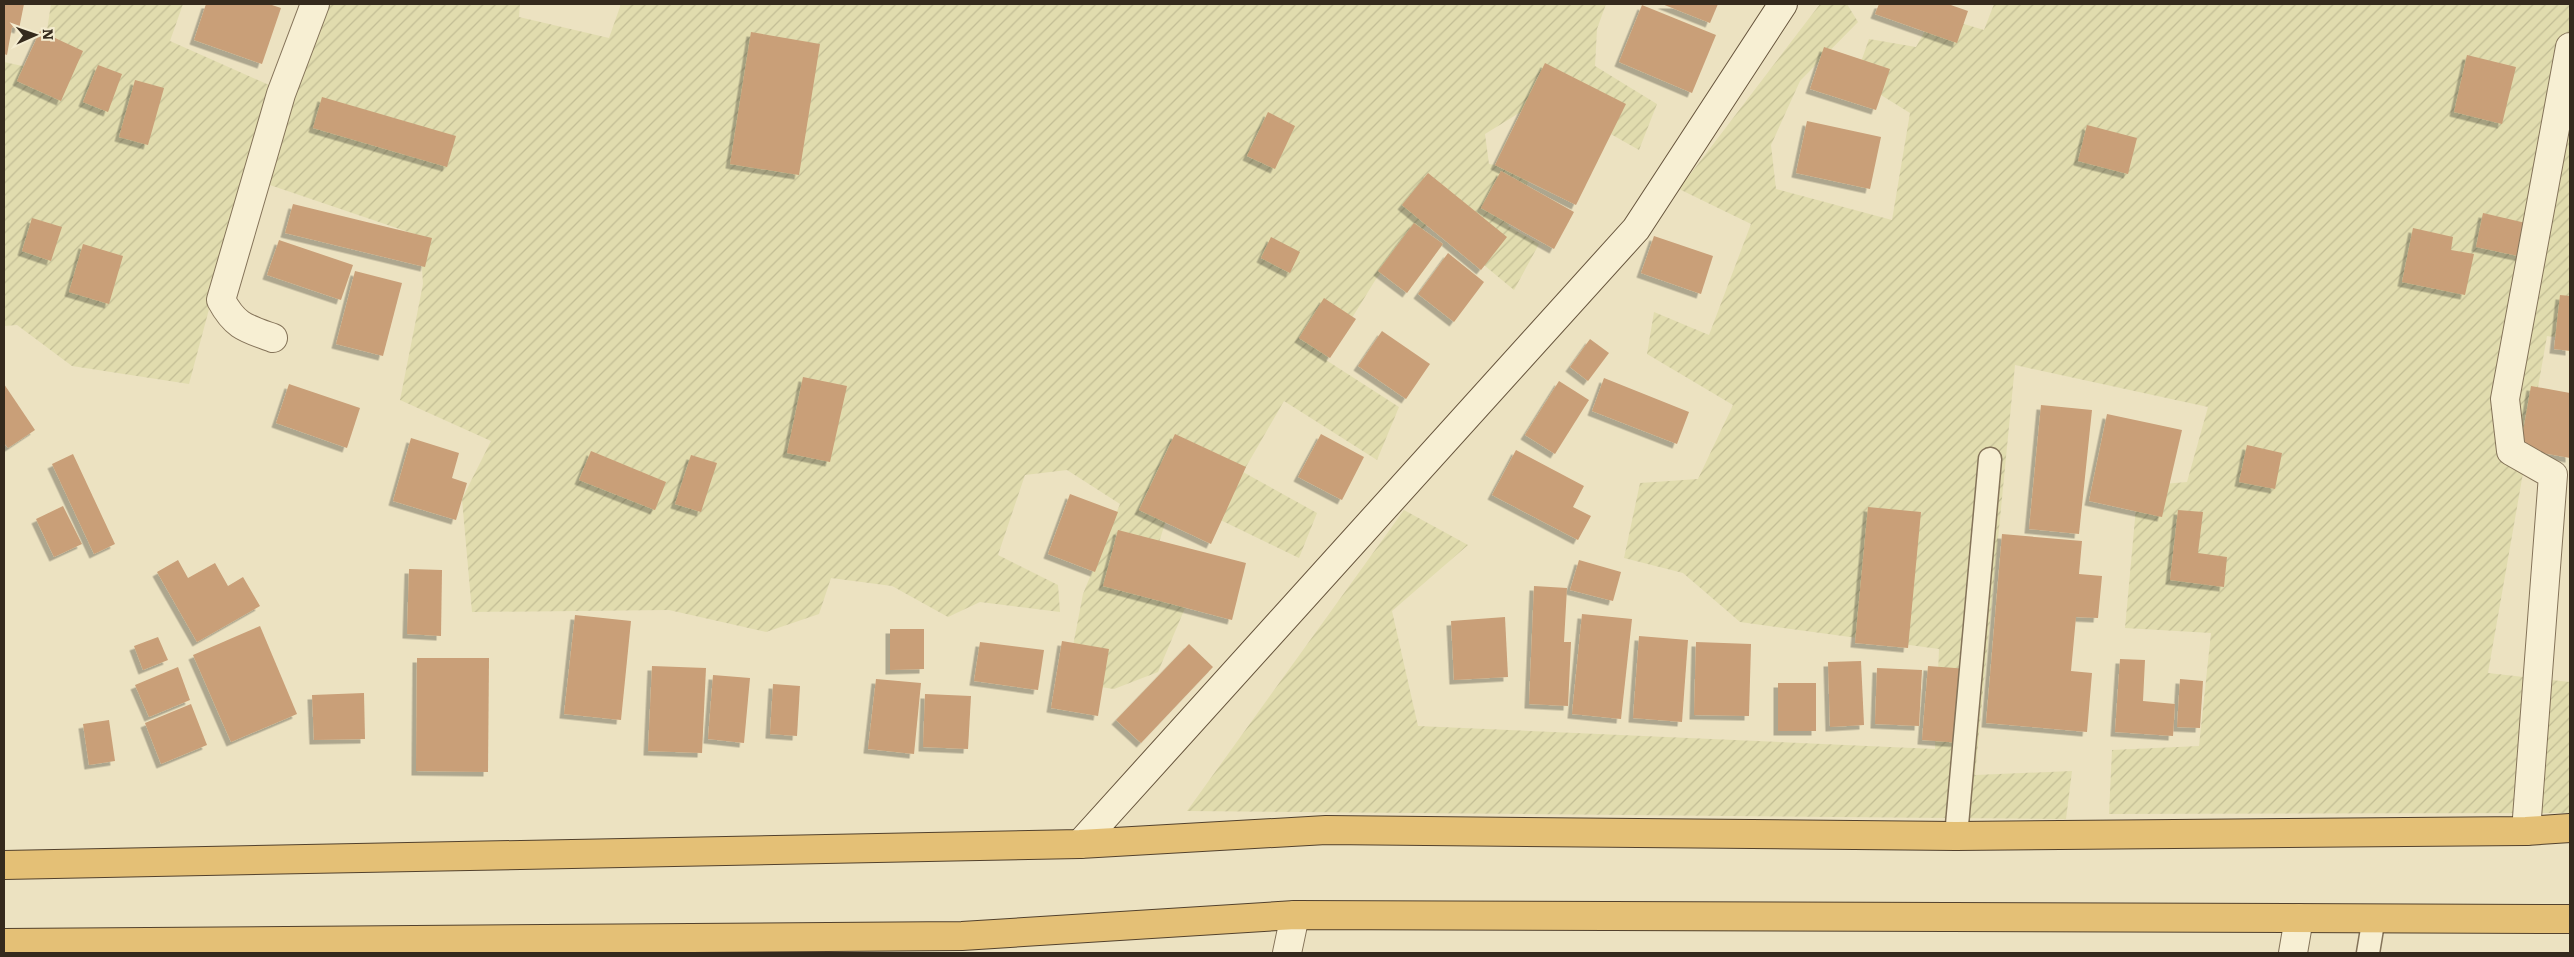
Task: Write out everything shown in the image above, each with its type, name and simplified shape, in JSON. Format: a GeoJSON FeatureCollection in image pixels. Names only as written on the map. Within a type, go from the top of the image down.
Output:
{"type":"FeatureCollection","features":[{"type":"Feature","properties":{"kind":"highway"},"geometry":{"type":"LineString","coordinates":[[4,865],[1080,844],[1326,830],[1956,836],[2526,831],[2570,828]]}},
{"type":"Feature","properties":{"kind":"highway"},"geometry":{"type":"LineString","coordinates":[[4,943],[962,936],[1295,915],[2570,919]]}},
{"type":"Feature","properties":{"kind":"street"},"geometry":{"type":"LineString","coordinates":[[273,338],[248,329],[231,317],[221,300],[280,94],[315,4]]}},
{"type":"Feature","properties":{"kind":"street"},"geometry":{"type":"LineString","coordinates":[[1080,844],[1636,229],[1783,4]]}},
{"type":"Feature","properties":{"kind":"street"},"geometry":{"type":"LineString","coordinates":[[2526,831],[2562,475],[2511,451],[2505,399],[2570,47]]}},
{"type":"Feature","properties":{"kind":"street"},"geometry":{"type":"LineString","coordinates":[[1287,953],[1295,915]]}},
{"type":"Feature","properties":{"kind":"street"},"geometry":{"type":"LineString","coordinates":[[2293,953],[2299,918]]}},
{"type":"Feature","properties":{"kind":"lane"},"geometry":{"type":"LineString","coordinates":[[1956,836],[1990,459]]}},
{"type":"Feature","properties":{"kind":"lane"},"geometry":{"type":"LineString","coordinates":[[2368,953],[2374,918]]}},
{"type":"Feature","properties":{"kind":"shaded area"},"geometry":{"type":"Polygon","coordinates":[[[51,4],[183,4],[170,41],[269,85],[189,384],[72,366],[17,325],[4,326],[4,62],[41,70],[51,4]]]}},
{"type":"Feature","properties":{"kind":"shaded area"},"geometry":{"type":"Polygon","coordinates":[[[324,4],[520,4],[519,17],[609,38],[621,4],[1606,4],[1597,29],[1595,66],[1657,104],[1639,150],[1545,97],[1485,134],[1489,164],[1533,171],[1508,226],[1539,244],[1514,290],[1431,221],[1376,279],[1326,360],[1399,407],[1377,460],[1284,401],[1243,472],[1317,513],[1299,558],[1173,497],[1146,585],[1185,608],[1158,672],[1114,689],[1066,682],[1083,594],[1120,504],[1067,470],[1025,475],[998,555],[1058,585],[1060,612],[980,602],[948,617],[892,586],[831,578],[819,614],[766,632],[669,610],[472,612],[462,499],[491,441],[400,400],[423,284],[420,236],[261,182],[294,99],[324,4]]]}},
{"type":"Feature","properties":{"kind":"shaded area"},"geometry":{"type":"Polygon","coordinates":[[[1820,4],[1847,4],[1858,22],[1800,81],[1771,145],[1776,189],[1892,220],[1910,113],[1855,79],[1869,39],[1916,47],[1934,15],[1984,30],[1994,4],[2570,4],[2570,339],[2547,336],[2488,673],[2570,682],[2570,813],[2109,814],[2112,750],[2199,746],[2211,633],[2125,628],[2138,486],[2187,482],[2208,407],[2015,365],[1975,775],[2072,771],[2066,819],[1187,811],[1404,510],[1468,545],[1392,611],[1418,726],[1935,749],[1939,649],[1740,622],[1683,573],[1624,558],[1640,483],[1698,479],[1733,405],[1647,354],[1654,312],[1709,335],[1751,224],[1679,189],[1820,4]]]}},
{"type":"Feature","properties":{"kind":"building"},"geometry":{"type":"Polygon","coordinates":[[[4,4],[24,4],[19,29],[12,27],[7,55],[4,54],[4,4]]]}},
{"type":"Feature","properties":{"kind":"building"},"geometry":{"type":"Polygon","coordinates":[[[206,4],[269,4],[281,8],[262,64],[194,40],[206,4]]]}},
{"type":"Feature","properties":{"kind":"building"},"geometry":{"type":"Polygon","coordinates":[[[1662,4],[1718,4],[1710,23],[1662,4]]]}},
{"type":"Feature","properties":{"kind":"building"},"geometry":{"type":"Polygon","coordinates":[[[1879,4],[1948,4],[1968,11],[1957,43],[1875,14],[1879,4]]]}},
{"type":"Feature","properties":{"kind":"building"},"geometry":{"type":"Polygon","coordinates":[[[1642,5],[1716,35],[1692,93],[1619,62],[1642,5]]]}},
{"type":"Feature","properties":{"kind":"building"},"geometry":{"type":"Polygon","coordinates":[[[40,31],[83,51],[61,101],[17,81],[40,31]]]}},
{"type":"Feature","properties":{"kind":"building"},"geometry":{"type":"Polygon","coordinates":[[[751,32],[820,44],[799,175],[730,164],[751,32]]]}},
{"type":"Feature","properties":{"kind":"building"},"geometry":{"type":"Polygon","coordinates":[[[1824,47],[1890,69],[1876,110],[1810,89],[1824,47]]]}},
{"type":"Feature","properties":{"kind":"building"},"geometry":{"type":"Polygon","coordinates":[[[2467,55],[2516,67],[2502,124],[2454,112],[2467,55]]]}},
{"type":"Feature","properties":{"kind":"building"},"geometry":{"type":"Polygon","coordinates":[[[1545,63],[1626,104],[1576,205],[1495,165],[1545,63]]]}},
{"type":"Feature","properties":{"kind":"building"},"geometry":{"type":"Polygon","coordinates":[[[98,65],[122,74],[108,112],[83,102],[98,65]]]}},
{"type":"Feature","properties":{"kind":"building"},"geometry":{"type":"Polygon","coordinates":[[[135,80],[164,88],[148,145],[119,137],[135,80]]]}},
{"type":"Feature","properties":{"kind":"building"},"geometry":{"type":"Polygon","coordinates":[[[322,97],[456,136],[447,167],[313,128],[322,97]]]}},
{"type":"Feature","properties":{"kind":"building"},"geometry":{"type":"Polygon","coordinates":[[[1268,112],[1295,126],[1275,169],[1247,156],[1268,112]]]}},
{"type":"Feature","properties":{"kind":"building"},"geometry":{"type":"Polygon","coordinates":[[[1807,121],[1881,137],[1870,189],[1796,173],[1807,121]]]}},
{"type":"Feature","properties":{"kind":"building"},"geometry":{"type":"Polygon","coordinates":[[[2087,125],[2137,138],[2128,174],[2078,161],[2087,125]]]}},
{"type":"Feature","properties":{"kind":"building"},"geometry":{"type":"Polygon","coordinates":[[[1501,171],[1574,212],[1554,249],[1481,208],[1501,171]]]}},
{"type":"Feature","properties":{"kind":"building"},"geometry":{"type":"Polygon","coordinates":[[[1428,173],[1507,237],[1481,270],[1402,205],[1428,173]]]}},
{"type":"Feature","properties":{"kind":"building"},"geometry":{"type":"Polygon","coordinates":[[[293,204],[432,238],[425,267],[285,233],[293,204]]]}},
{"type":"Feature","properties":{"kind":"building"},"geometry":{"type":"Polygon","coordinates":[[[2483,213],[2530,224],[2523,257],[2476,247],[2483,213]]]}},
{"type":"Feature","properties":{"kind":"building"},"geometry":{"type":"Polygon","coordinates":[[[32,218],[62,227],[51,261],[22,251],[32,218]]]}},
{"type":"Feature","properties":{"kind":"building"},"geometry":{"type":"Polygon","coordinates":[[[1414,223],[1443,244],[1407,293],[1378,271],[1414,223]]]}},
{"type":"Feature","properties":{"kind":"building"},"geometry":{"type":"Polygon","coordinates":[[[2413,228],[2453,237],[2451,250],[2474,254],[2465,295],[2402,282],[2413,228]]]}},
{"type":"Feature","properties":{"kind":"building"},"geometry":{"type":"Polygon","coordinates":[[[1654,236],[1713,256],[1701,294],[1641,273],[1654,236]]]}},
{"type":"Feature","properties":{"kind":"building"},"geometry":{"type":"Polygon","coordinates":[[[1271,237],[1300,252],[1290,273],[1261,258],[1271,237]]]}},
{"type":"Feature","properties":{"kind":"building"},"geometry":{"type":"Polygon","coordinates":[[[279,240],[353,265],[341,300],[267,275],[279,240]]]}},
{"type":"Feature","properties":{"kind":"building"},"geometry":{"type":"Polygon","coordinates":[[[83,244],[123,256],[109,304],[69,292],[83,244]]]}},
{"type":"Feature","properties":{"kind":"building"},"geometry":{"type":"Polygon","coordinates":[[[1448,253],[1484,282],[1454,322],[1418,294],[1448,253]]]}},
{"type":"Feature","properties":{"kind":"building"},"geometry":{"type":"Polygon","coordinates":[[[355,271],[402,283],[383,356],[336,344],[355,271]]]}},
{"type":"Feature","properties":{"kind":"building"},"geometry":{"type":"Polygon","coordinates":[[[2560,295],[2570,296],[2570,351],[2554,349],[2560,295]]]}},
{"type":"Feature","properties":{"kind":"building"},"geometry":{"type":"Polygon","coordinates":[[[1324,298],[1356,319],[1330,358],[1299,338],[1324,298]]]}},
{"type":"Feature","properties":{"kind":"building"},"geometry":{"type":"Polygon","coordinates":[[[1382,331],[1430,364],[1406,399],[1358,366],[1382,331]]]}},
{"type":"Feature","properties":{"kind":"building"},"geometry":{"type":"Polygon","coordinates":[[[1590,339],[1609,353],[1588,381],[1570,367],[1590,339]]]}},
{"type":"Feature","properties":{"kind":"building"},"geometry":{"type":"Polygon","coordinates":[[[803,377],[847,386],[830,462],[787,453],[803,377]]]}},
{"type":"Feature","properties":{"kind":"building"},"geometry":{"type":"Polygon","coordinates":[[[1604,378],[1689,412],[1677,444],[1592,411],[1604,378]]]}},
{"type":"Feature","properties":{"kind":"building"},"geometry":{"type":"Polygon","coordinates":[[[1559,381],[1589,400],[1555,454],[1525,435],[1559,381]]]}},
{"type":"Feature","properties":{"kind":"building"},"geometry":{"type":"Polygon","coordinates":[[[4,384],[35,430],[8,448],[4,443],[4,384]]]}},
{"type":"Feature","properties":{"kind":"building"},"geometry":{"type":"Polygon","coordinates":[[[289,384],[360,408],[347,448],[276,423],[289,384]]]}},
{"type":"Feature","properties":{"kind":"building"},"geometry":{"type":"Polygon","coordinates":[[[2531,386],[2570,393],[2570,458],[2520,449],[2531,386]]]}},
{"type":"Feature","properties":{"kind":"building"},"geometry":{"type":"Polygon","coordinates":[[[2041,405],[2092,410],[2079,534],[2029,529],[2041,405]]]}},
{"type":"Feature","properties":{"kind":"building"},"geometry":{"type":"Polygon","coordinates":[[[2107,414],[2182,430],[2162,517],[2089,501],[2107,414]]]}},
{"type":"Feature","properties":{"kind":"building"},"geometry":{"type":"Polygon","coordinates":[[[1175,434],[1246,467],[1211,544],[1139,510],[1175,434]]]}},
{"type":"Feature","properties":{"kind":"building"},"geometry":{"type":"Polygon","coordinates":[[[1321,434],[1364,457],[1342,500],[1298,477],[1321,434]]]}},
{"type":"Feature","properties":{"kind":"building"},"geometry":{"type":"Polygon","coordinates":[[[411,438],[459,453],[452,478],[467,483],[456,520],[393,501],[411,438]]]}},
{"type":"Feature","properties":{"kind":"building"},"geometry":{"type":"Polygon","coordinates":[[[2247,445],[2282,453],[2275,489],[2239,482],[2247,445]]]}},
{"type":"Feature","properties":{"kind":"building"},"geometry":{"type":"Polygon","coordinates":[[[1516,450],[1584,486],[1573,507],[1591,516],[1578,540],[1492,495],[1516,450]]]}},
{"type":"Feature","properties":{"kind":"building"},"geometry":{"type":"Polygon","coordinates":[[[591,451],[666,482],[655,510],[579,480],[591,451]]]}},
{"type":"Feature","properties":{"kind":"building"},"geometry":{"type":"Polygon","coordinates":[[[73,454],[115,544],[94,554],[52,464],[73,454]]]}},
{"type":"Feature","properties":{"kind":"building"},"geometry":{"type":"Polygon","coordinates":[[[691,455],[717,463],[701,512],[675,504],[691,455]]]}},
{"type":"Feature","properties":{"kind":"building"},"geometry":{"type":"Polygon","coordinates":[[[1070,494],[1118,512],[1095,572],[1048,554],[1070,494]]]}},
{"type":"Feature","properties":{"kind":"building"},"geometry":{"type":"Polygon","coordinates":[[[63,506],[82,544],[54,557],[36,519],[63,506]]]}},
{"type":"Feature","properties":{"kind":"building"},"geometry":{"type":"Polygon","coordinates":[[[1868,507],[1921,512],[1908,648],[1855,643],[1868,507]]]}},
{"type":"Feature","properties":{"kind":"building"},"geometry":{"type":"Polygon","coordinates":[[[2178,510],[2203,512],[2198,553],[2227,557],[2224,587],[2170,580],[2178,510]]]}},
{"type":"Feature","properties":{"kind":"building"},"geometry":{"type":"Polygon","coordinates":[[[1118,530],[1246,563],[1232,620],[1103,586],[1118,530]]]}},
{"type":"Feature","properties":{"kind":"building"},"geometry":{"type":"Polygon","coordinates":[[[2002,534],[2082,541],[2079,574],[2102,576],[2098,618],[2076,617],[2071,671],[2092,673],[2087,732],[1986,723],[2002,534]]]}},
{"type":"Feature","properties":{"kind":"building"},"geometry":{"type":"Polygon","coordinates":[[[178,560],[188,578],[215,563],[228,586],[243,577],[260,606],[197,642],[157,572],[178,560]]]}},
{"type":"Feature","properties":{"kind":"building"},"geometry":{"type":"Polygon","coordinates":[[[1579,560],[1621,572],[1613,601],[1570,590],[1579,560]]]}},
{"type":"Feature","properties":{"kind":"building"},"geometry":{"type":"Polygon","coordinates":[[[409,569],[442,570],[441,636],[407,634],[409,569]]]}},
{"type":"Feature","properties":{"kind":"building"},"geometry":{"type":"Polygon","coordinates":[[[1534,586],[1567,588],[1564,642],[1571,642],[1568,706],[1529,704],[1534,586]]]}},
{"type":"Feature","properties":{"kind":"building"},"geometry":{"type":"Polygon","coordinates":[[[1582,614],[1632,619],[1621,719],[1572,714],[1582,614]]]}},
{"type":"Feature","properties":{"kind":"building"},"geometry":{"type":"Polygon","coordinates":[[[575,615],[631,621],[621,720],[564,714],[575,615]]]}},
{"type":"Feature","properties":{"kind":"building"},"geometry":{"type":"Polygon","coordinates":[[[1505,617],[1508,677],[1454,680],[1451,621],[1505,617]]]}},
{"type":"Feature","properties":{"kind":"building"},"geometry":{"type":"Polygon","coordinates":[[[260,626],[297,714],[231,742],[193,655],[260,626]]]}},
{"type":"Feature","properties":{"kind":"building"},"geometry":{"type":"Polygon","coordinates":[[[890,629],[924,629],[924,669],[890,670],[890,629]]]}},
{"type":"Feature","properties":{"kind":"building"},"geometry":{"type":"Polygon","coordinates":[[[1639,636],[1688,640],[1682,722],[1633,718],[1639,636]]]}},
{"type":"Feature","properties":{"kind":"building"},"geometry":{"type":"Polygon","coordinates":[[[158,637],[168,660],[143,670],[134,646],[158,637]]]}},
{"type":"Feature","properties":{"kind":"building"},"geometry":{"type":"Polygon","coordinates":[[[1062,641],[1109,649],[1098,716],[1051,708],[1062,641]]]}},
{"type":"Feature","properties":{"kind":"building"},"geometry":{"type":"Polygon","coordinates":[[[980,642],[1044,650],[1038,690],[974,681],[980,642]]]}},
{"type":"Feature","properties":{"kind":"building"},"geometry":{"type":"Polygon","coordinates":[[[1696,642],[1751,644],[1749,716],[1694,715],[1696,642]]]}},
{"type":"Feature","properties":{"kind":"building"},"geometry":{"type":"Polygon","coordinates":[[[1189,644],[1213,667],[1141,743],[1116,720],[1189,644]]]}},
{"type":"Feature","properties":{"kind":"building"},"geometry":{"type":"Polygon","coordinates":[[[417,658],[489,658],[488,772],[416,771],[417,658]]]}},
{"type":"Feature","properties":{"kind":"building"},"geometry":{"type":"Polygon","coordinates":[[[2120,659],[2145,660],[2143,701],[2175,704],[2173,736],[2115,732],[2120,659]]]}},
{"type":"Feature","properties":{"kind":"building"},"geometry":{"type":"Polygon","coordinates":[[[1861,661],[1864,725],[1830,727],[1828,662],[1861,661]]]}},
{"type":"Feature","properties":{"kind":"building"},"geometry":{"type":"Polygon","coordinates":[[[652,666],[706,668],[702,753],[648,751],[652,666]]]}},
{"type":"Feature","properties":{"kind":"building"},"geometry":{"type":"Polygon","coordinates":[[[1928,666],[1968,669],[1962,743],[1922,740],[1928,666]]]}},
{"type":"Feature","properties":{"kind":"building"},"geometry":{"type":"Polygon","coordinates":[[[178,667],[190,700],[149,717],[135,685],[178,667]]]}},
{"type":"Feature","properties":{"kind":"building"},"geometry":{"type":"Polygon","coordinates":[[[1877,668],[1922,670],[1919,726],[1875,724],[1877,668]]]}},
{"type":"Feature","properties":{"kind":"building"},"geometry":{"type":"Polygon","coordinates":[[[713,675],[750,678],[744,743],[708,739],[713,675]]]}},
{"type":"Feature","properties":{"kind":"building"},"geometry":{"type":"Polygon","coordinates":[[[876,679],[921,683],[914,754],[868,749],[876,679]]]}},
{"type":"Feature","properties":{"kind":"building"},"geometry":{"type":"Polygon","coordinates":[[[2180,679],[2203,681],[2200,728],[2177,727],[2180,679]]]}},
{"type":"Feature","properties":{"kind":"building"},"geometry":{"type":"Polygon","coordinates":[[[1778,683],[1816,683],[1816,731],[1778,731],[1778,683]]]}},
{"type":"Feature","properties":{"kind":"building"},"geometry":{"type":"Polygon","coordinates":[[[773,684],[800,686],[797,736],[770,734],[773,684]]]}},
{"type":"Feature","properties":{"kind":"building"},"geometry":{"type":"Polygon","coordinates":[[[364,693],[365,739],[314,740],[312,695],[364,693]]]}},
{"type":"Feature","properties":{"kind":"building"},"geometry":{"type":"Polygon","coordinates":[[[925,694],[971,696],[968,749],[923,747],[925,694]]]}},
{"type":"Feature","properties":{"kind":"building"},"geometry":{"type":"Polygon","coordinates":[[[191,704],[207,745],[161,764],[145,723],[191,704]]]}},
{"type":"Feature","properties":{"kind":"building"},"geometry":{"type":"Polygon","coordinates":[[[109,720],[115,761],[89,765],[83,724],[109,720]]]}}]}
